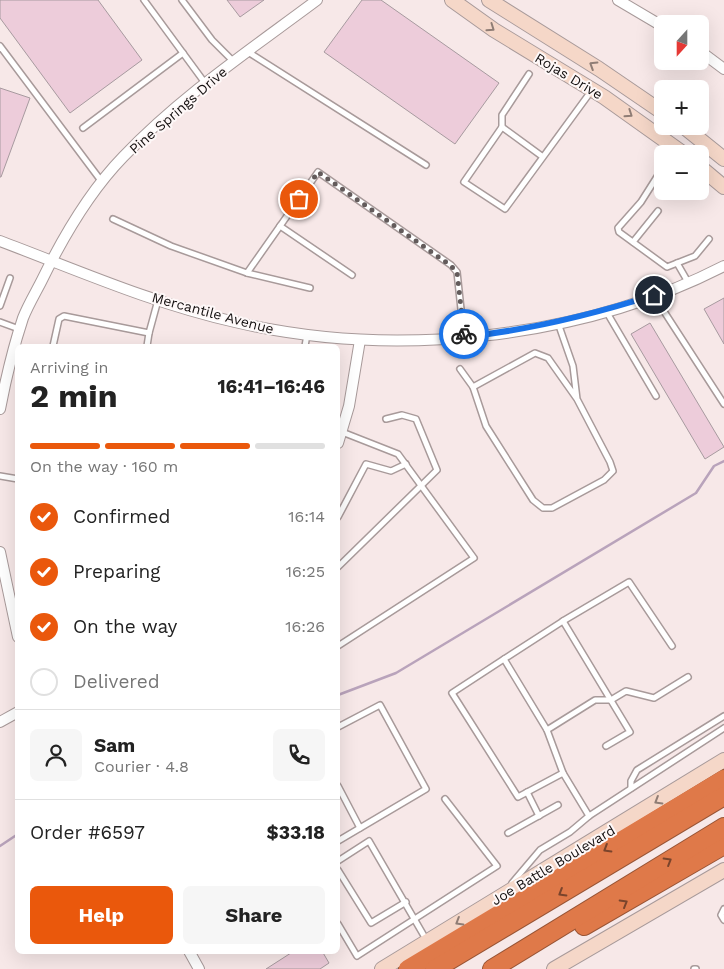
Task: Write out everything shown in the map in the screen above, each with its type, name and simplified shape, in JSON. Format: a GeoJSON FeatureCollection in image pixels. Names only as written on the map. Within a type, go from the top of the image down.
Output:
{"type":"FeatureCollection","features":[{"type":"Feature","properties":{"kind":"highway"},"geometry":{"type":"LineString","coordinates":[[408,969],[724,779]]}},
{"type":"Feature","properties":{"kind":"highway"},"geometry":{"type":"LineString","coordinates":[[435,969],[724,796]]}},
{"type":"Feature","properties":{"kind":"highway"},"geometry":{"type":"LineString","coordinates":[[492,969],[724,827]]}},
{"type":"Feature","properties":{"kind":"highway"},"geometry":{"type":"LineString","coordinates":[[504,969],[600,917],[724,845]]}},
{"type":"Feature","properties":{"kind":"main road","name":"Rojas Drive"},"geometry":{"type":"LineString","coordinates":[[452,0],[494,30],[592,89],[668,145]]}},
{"type":"Feature","properties":{"kind":"main road","name":"Rojas Drive"},"geometry":{"type":"LineString","coordinates":[[489,0],[599,69],[654,107]]}},
{"type":"Feature","properties":{"kind":"main road"},"geometry":{"type":"LineString","coordinates":[[694,135],[724,159]]}},
{"type":"Feature","properties":{"kind":"main road"},"geometry":{"type":"LineString","coordinates":[[709,174],[724,187]]}},
{"type":"Feature","properties":{"kind":"main road","name":"Joe Battle Boulevard"},"geometry":{"type":"LineString","coordinates":[[382,969],[724,760]]}},
{"type":"Feature","properties":{"kind":"main road"},"geometry":{"type":"LineString","coordinates":[[554,969],[724,870]]}},
{"type":"Feature","properties":{"kind":"street","name":"Pine Springs Drive"},"geometry":{"type":"LineString","coordinates":[[15,344],[24,316],[66,234],[122,158],[161,121],[206,84],[317,0]]}},
{"type":"Feature","properties":{"kind":"street"},"geometry":{"type":"LineString","coordinates":[[618,0],[654,21]]}},
{"type":"Feature","properties":{"kind":"street"},"geometry":{"type":"LineString","coordinates":[[709,58],[724,69]]}},
{"type":"Feature","properties":{"kind":"street","name":"Mercantile Avenue"},"geometry":{"type":"LineString","coordinates":[[0,241],[158,300],[235,322],[307,335],[360,340],[464,337],[558,323],[605,311],[654,295],[724,266]]}},
{"type":"Feature","properties":{"kind":"street"},"geometry":{"type":"LineString","coordinates":[[340,435],[353,388],[360,340]]}},
{"type":"Feature","properties":{"kind":"street","name":"Pine Springs Drive"},"geometry":{"type":"LineString","coordinates":[[0,409],[7,371],[15,345]]}},
{"type":"Feature","properties":{"kind":"street"},"geometry":{"type":"LineString","coordinates":[[0,559],[15,624]]}},
{"type":"Feature","properties":{"kind":"street"},"geometry":{"type":"LineString","coordinates":[[0,722],[15,714]]}},
{"type":"Feature","properties":{"kind":"street"},"geometry":{"type":"LineString","coordinates":[[191,954],[199,969]]}},
{"type":"Feature","properties":{"kind":"lane"},"geometry":{"type":"LineString","coordinates":[[144,0],[206,84]]}},
{"type":"Feature","properties":{"kind":"lane"},"geometry":{"type":"LineString","coordinates":[[182,0],[212,40],[234,62]]}},
{"type":"Feature","properties":{"kind":"lane"},"geometry":{"type":"LineString","coordinates":[[0,46],[103,182]]}},
{"type":"Feature","properties":{"kind":"lane"},"geometry":{"type":"LineString","coordinates":[[248,52],[426,165]]}},
{"type":"Feature","properties":{"kind":"lane"},"geometry":{"type":"LineString","coordinates":[[84,128],[183,53]]}},
{"type":"Feature","properties":{"kind":"lane"},"geometry":{"type":"LineString","coordinates":[[529,74],[502,115],[502,127],[464,182],[505,209],[592,89]]}},
{"type":"Feature","properties":{"kind":"lane"},"geometry":{"type":"LineString","coordinates":[[502,127],[543,157]]}},
{"type":"Feature","properties":{"kind":"lane"},"geometry":{"type":"LineString","coordinates":[[247,273],[318,172],[450,265],[457,272],[464,337]]}},
{"type":"Feature","properties":{"kind":"lane"},"geometry":{"type":"LineString","coordinates":[[654,183],[641,202],[618,228],[619,232],[667,267],[694,256],[709,239]]}},
{"type":"Feature","properties":{"kind":"lane"},"geometry":{"type":"LineString","coordinates":[[633,242],[658,211]]}},
{"type":"Feature","properties":{"kind":"lane"},"geometry":{"type":"LineString","coordinates":[[113,219],[171,246],[247,273],[310,288]]}},
{"type":"Feature","properties":{"kind":"lane"},"geometry":{"type":"LineString","coordinates":[[280,226],[352,276]]}},
{"type":"Feature","properties":{"kind":"lane"},"geometry":{"type":"LineString","coordinates":[[677,264],[688,282]]}},
{"type":"Feature","properties":{"kind":"lane"},"geometry":{"type":"LineString","coordinates":[[0,306],[10,278]]}},
{"type":"Feature","properties":{"kind":"lane"},"geometry":{"type":"LineString","coordinates":[[654,295],[724,404]]}},
{"type":"Feature","properties":{"kind":"lane"},"geometry":{"type":"LineString","coordinates":[[147,344],[158,300]]}},
{"type":"Feature","properties":{"kind":"lane"},"geometry":{"type":"LineString","coordinates":[[605,311],[656,396]]}},
{"type":"Feature","properties":{"kind":"lane"},"geometry":{"type":"LineString","coordinates":[[53,344],[59,319],[64,316],[150,333]]}},
{"type":"Feature","properties":{"kind":"lane"},"geometry":{"type":"LineString","coordinates":[[0,322],[20,329]]}},
{"type":"Feature","properties":{"kind":"lane"},"geometry":{"type":"LineString","coordinates":[[558,323],[573,366],[577,399]]}},
{"type":"Feature","properties":{"kind":"lane"},"geometry":{"type":"LineString","coordinates":[[305,344],[307,335]]}},
{"type":"Feature","properties":{"kind":"lane"},"geometry":{"type":"LineString","coordinates":[[460,369],[473,387],[486,426],[533,500],[543,508],[552,508],[604,480],[613,471],[577,399],[548,358],[535,353],[473,387]]}},
{"type":"Feature","properties":{"kind":"lane"},"geometry":{"type":"LineString","coordinates":[[340,565],[420,484],[437,470],[416,419],[402,415],[386,420]]}},
{"type":"Feature","properties":{"kind":"lane"},"geometry":{"type":"LineString","coordinates":[[340,645],[474,558],[398,454],[341,431]]}},
{"type":"Feature","properties":{"kind":"lane"},"geometry":{"type":"LineString","coordinates":[[340,512],[366,464],[391,471],[406,464]]}},
{"type":"Feature","properties":{"kind":"lane"},"geometry":{"type":"LineString","coordinates":[[0,476],[15,478]]}},
{"type":"Feature","properties":{"kind":"lane"},"geometry":{"type":"LineString","coordinates":[[563,773],[518,797],[452,693],[563,620],[629,582],[672,646]]}},
{"type":"Feature","properties":{"kind":"lane"},"geometry":{"type":"LineString","coordinates":[[563,620],[630,732],[606,746]]}},
{"type":"Feature","properties":{"kind":"lane"},"geometry":{"type":"LineString","coordinates":[[504,659],[547,730],[563,773],[589,816]]}},
{"type":"Feature","properties":{"kind":"lane"},"geometry":{"type":"LineString","coordinates":[[547,730],[595,700],[611,700],[626,691],[654,698],[688,677]]}},
{"type":"Feature","properties":{"kind":"lane"},"geometry":{"type":"LineString","coordinates":[[340,726],[380,705],[426,789],[340,840]]}},
{"type":"Feature","properties":{"kind":"lane"},"geometry":{"type":"LineString","coordinates":[[632,788],[631,781],[636,770],[724,716]]}},
{"type":"Feature","properties":{"kind":"lane"},"geometry":{"type":"LineString","coordinates":[[485,906],[518,877],[540,850],[570,832],[589,816],[724,728]]}},
{"type":"Feature","properties":{"kind":"lane"},"geometry":{"type":"LineString","coordinates":[[340,790],[360,828]]}},
{"type":"Feature","properties":{"kind":"lane"},"geometry":{"type":"LineString","coordinates":[[527,792],[539,816]]}},
{"type":"Feature","properties":{"kind":"lane"},"geometry":{"type":"LineString","coordinates":[[340,927],[358,956],[497,866],[445,799]]}},
{"type":"Feature","properties":{"kind":"lane"},"geometry":{"type":"LineString","coordinates":[[508,833],[558,805]]}},
{"type":"Feature","properties":{"kind":"lane"},"geometry":{"type":"LineString","coordinates":[[340,860],[369,841],[428,941]]}},
{"type":"Feature","properties":{"kind":"lane"},"geometry":{"type":"LineString","coordinates":[[340,873],[371,924],[406,902]]}},
{"type":"Feature","properties":{"kind":"lane"},"geometry":{"type":"LineString","coordinates":[[724,909],[721,915],[724,920]]}},
{"type":"Feature","properties":{"kind":"building"},"geometry":{"type":"Polygon","coordinates":[[[0,0],[98,0],[142,60],[70,113],[0,18],[0,0]]]}},
{"type":"Feature","properties":{"kind":"building"},"geometry":{"type":"Polygon","coordinates":[[[227,0],[264,0],[240,17],[227,0]]]}},
{"type":"Feature","properties":{"kind":"building"},"geometry":{"type":"Polygon","coordinates":[[[362,0],[381,0],[499,83],[455,144],[324,52],[362,0]]]}},
{"type":"Feature","properties":{"kind":"building"},"geometry":{"type":"Polygon","coordinates":[[[0,88],[30,98],[1,177],[0,177],[0,88]]]}},
{"type":"Feature","properties":{"kind":"building"},"geometry":{"type":"Polygon","coordinates":[[[724,298],[724,344],[704,309],[724,298]]]}},
{"type":"Feature","properties":{"kind":"building"},"geometry":{"type":"Polygon","coordinates":[[[650,323],[724,447],[705,459],[631,334],[650,323]]]}},
{"type":"Feature","properties":{"kind":"building"},"geometry":{"type":"Polygon","coordinates":[[[289,954],[324,954],[329,963],[320,969],[266,969],[289,954]]]}},
{"type":"Feature","properties":{"kind":"waterway"},"geometry":{"type":"LineString","coordinates":[[340,694],[396,673],[696,493],[714,466],[724,461]]}},
{"type":"Feature","properties":{"kind":"waterway"},"geometry":{"type":"LineString","coordinates":[[0,846],[15,836]]}},
{"type":"Feature","properties":{"kind":"way so far"},"geometry":{"type":"LineString","coordinates":[[299,199],[318,172],[450,265],[457,272],[464,334]]}},
{"type":"Feature","properties":{"kind":"route"},"geometry":{"type":"LineString","coordinates":[[464,334],[464,337],[516,331],[571,320],[654,295]]}}]}
